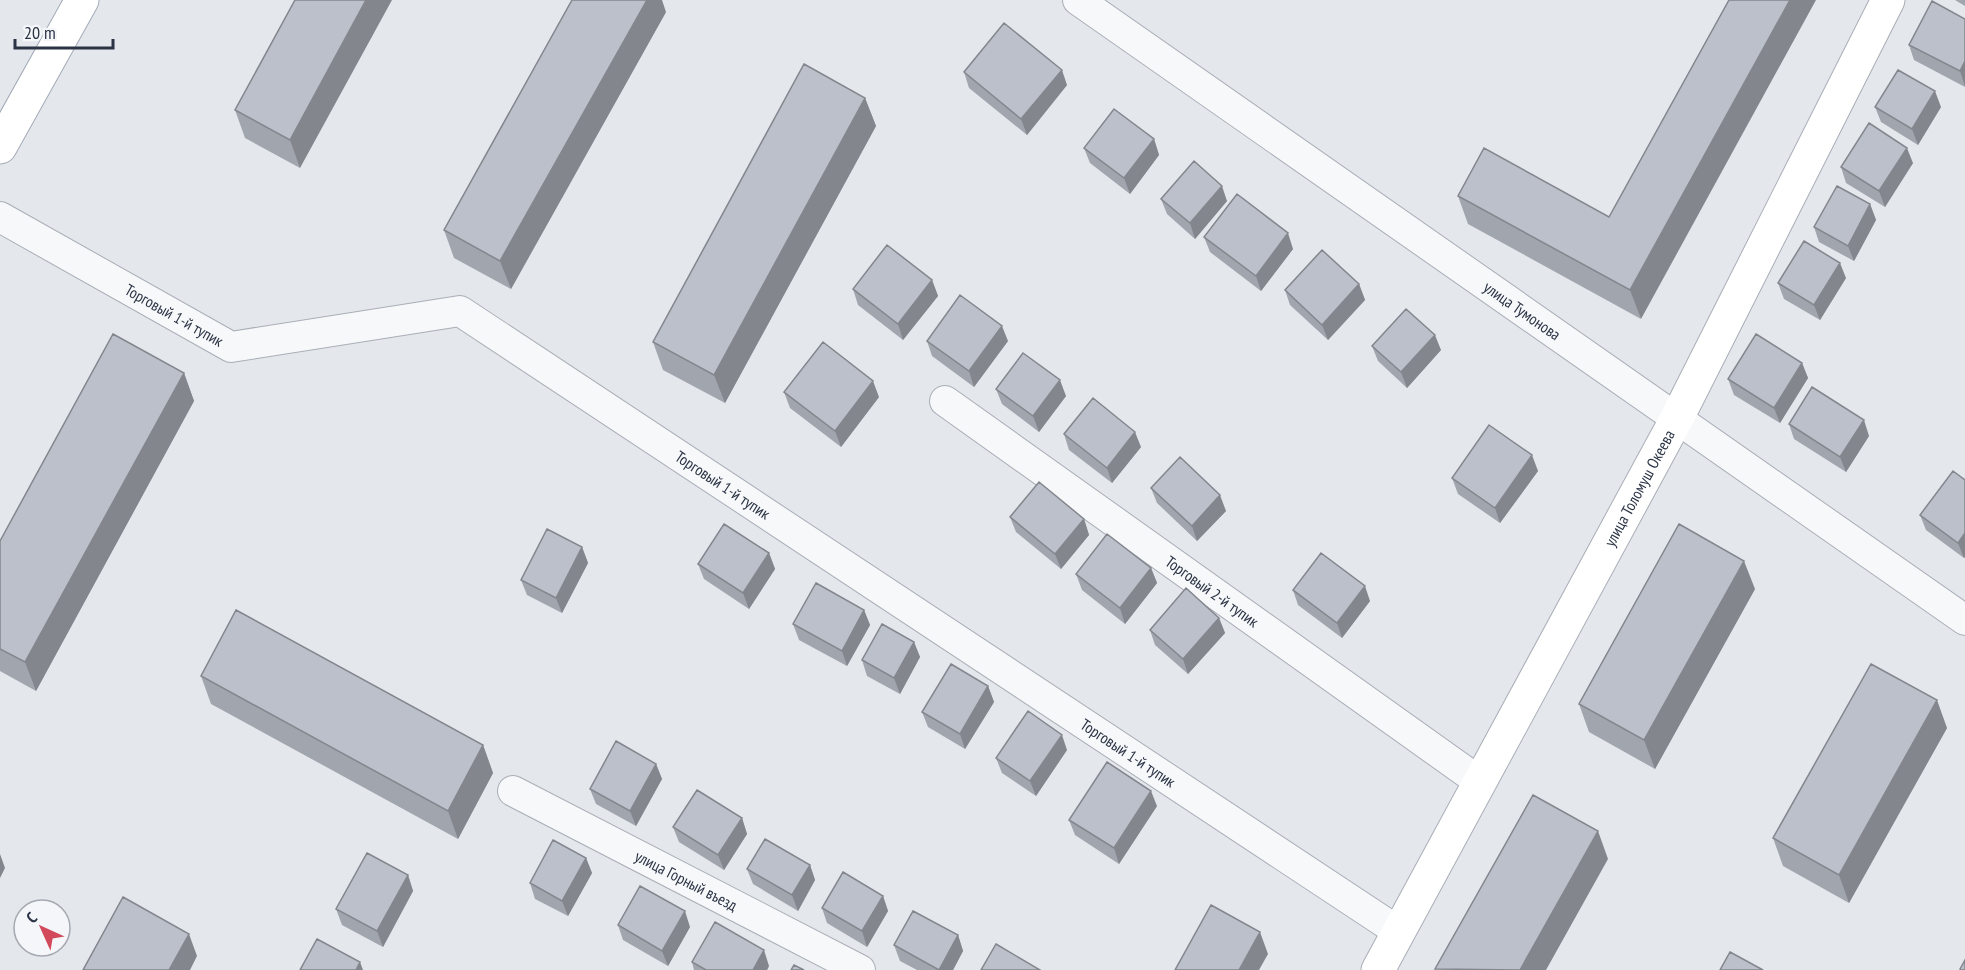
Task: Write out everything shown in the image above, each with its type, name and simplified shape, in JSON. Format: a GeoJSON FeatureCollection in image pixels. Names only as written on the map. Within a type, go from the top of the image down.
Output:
{"type":"FeatureCollection","features":[{"type":"Feature","properties":{"kind":"street"},"geometry":{"type":"LineString","coordinates":[[0,147],[82,0]]}},
{"type":"Feature","properties":{"kind":"street","name":"улица Тумонова"},"geometry":{"type":"LineString","coordinates":[[1078,0],[1965,620]]}},
{"type":"Feature","properties":{"kind":"street","name":"улица Толомуш Океева"},"geometry":{"type":"LineString","coordinates":[[1378,970],[1676,420],[1888,0]]}},
{"type":"Feature","properties":{"kind":"street","name":"Торговый 1-й тупик"},"geometry":{"type":"LineString","coordinates":[[0,217],[231,347],[460,311],[1399,932]]}},
{"type":"Feature","properties":{"kind":"street","name":"Торговый 2-й тупик"},"geometry":{"type":"LineString","coordinates":[[945,401],[1480,782]]}},
{"type":"Feature","properties":{"kind":"street","name":"улица Горный въезд"},"geometry":{"type":"LineString","coordinates":[[513,791],[860,970]]}},
{"type":"Feature","properties":{"kind":"building"},"geometry":{"type":"Polygon","coordinates":[[[295,0],[366,0],[290,140],[235,110],[295,0]]]}},
{"type":"Feature","properties":{"kind":"building"},"geometry":{"type":"Polygon","coordinates":[[[572,0],[647,0],[500,261],[444,230],[572,0]]]}},
{"type":"Feature","properties":{"kind":"building"},"geometry":{"type":"Polygon","coordinates":[[[1729,0],[1790,0],[1630,290],[1458,196],[1484,148],[1609,217],[1729,0]]]}},
{"type":"Feature","properties":{"kind":"building"},"geometry":{"type":"Polygon","coordinates":[[[1932,1],[1965,19],[1965,61],[1960,71],[1909,45],[1932,1]]]}},
{"type":"Feature","properties":{"kind":"building"},"geometry":{"type":"Polygon","coordinates":[[[1004,23],[1062,70],[1021,119],[964,72],[1004,23]]]}},
{"type":"Feature","properties":{"kind":"building"},"geometry":{"type":"Polygon","coordinates":[[[804,64],[865,98],[714,375],[653,342],[804,64]]]}},
{"type":"Feature","properties":{"kind":"building"},"geometry":{"type":"Polygon","coordinates":[[[1898,70],[1935,91],[1912,129],[1875,107],[1898,70]]]}},
{"type":"Feature","properties":{"kind":"building"},"geometry":{"type":"Polygon","coordinates":[[[1114,109],[1154,139],[1124,178],[1084,148],[1114,109]]]}},
{"type":"Feature","properties":{"kind":"building"},"geometry":{"type":"Polygon","coordinates":[[[1869,123],[1907,148],[1879,191],[1841,167],[1869,123]]]}},
{"type":"Feature","properties":{"kind":"building"},"geometry":{"type":"Polygon","coordinates":[[[1194,161],[1222,186],[1190,223],[1161,199],[1194,161]]]}},
{"type":"Feature","properties":{"kind":"building"},"geometry":{"type":"Polygon","coordinates":[[[1837,186],[1870,204],[1848,246],[1814,227],[1837,186]]]}},
{"type":"Feature","properties":{"kind":"building"},"geometry":{"type":"Polygon","coordinates":[[[1237,194],[1288,233],[1256,276],[1204,237],[1237,194]]]}},
{"type":"Feature","properties":{"kind":"building"},"geometry":{"type":"Polygon","coordinates":[[[1804,241],[1840,263],[1814,305],[1778,283],[1804,241]]]}},
{"type":"Feature","properties":{"kind":"building"},"geometry":{"type":"Polygon","coordinates":[[[887,245],[932,280],[898,324],[853,289],[887,245]]]}},
{"type":"Feature","properties":{"kind":"building"},"geometry":{"type":"Polygon","coordinates":[[[1322,250],[1359,284],[1322,325],[1285,290],[1322,250]]]}},
{"type":"Feature","properties":{"kind":"building"},"geometry":{"type":"Polygon","coordinates":[[[960,295],[1002,326],[969,371],[927,341],[960,295]]]}},
{"type":"Feature","properties":{"kind":"building"},"geometry":{"type":"Polygon","coordinates":[[[1406,309],[1435,335],[1401,372],[1372,346],[1406,309]]]}},
{"type":"Feature","properties":{"kind":"building"},"geometry":{"type":"Polygon","coordinates":[[[113,334],[184,373],[25,662],[0,649],[0,541],[113,334]]]}},
{"type":"Feature","properties":{"kind":"building"},"geometry":{"type":"Polygon","coordinates":[[[1756,334],[1802,363],[1774,408],[1728,379],[1756,334]]]}},
{"type":"Feature","properties":{"kind":"building"},"geometry":{"type":"Polygon","coordinates":[[[823,342],[873,381],[835,431],[784,392],[823,342]]]}},
{"type":"Feature","properties":{"kind":"building"},"geometry":{"type":"Polygon","coordinates":[[[1023,353],[1060,380],[1033,416],[996,389],[1023,353]]]}},
{"type":"Feature","properties":{"kind":"building"},"geometry":{"type":"Polygon","coordinates":[[[1812,387],[1864,420],[1840,457],[1789,424],[1812,387]]]}},
{"type":"Feature","properties":{"kind":"building"},"geometry":{"type":"Polygon","coordinates":[[[1093,398],[1135,432],[1107,468],[1064,434],[1093,398]]]}},
{"type":"Feature","properties":{"kind":"building"},"geometry":{"type":"Polygon","coordinates":[[[1489,425],[1532,455],[1495,508],[1452,478],[1489,425]]]}},
{"type":"Feature","properties":{"kind":"building"},"geometry":{"type":"Polygon","coordinates":[[[1180,457],[1220,495],[1192,526],[1151,488],[1180,457]]]}},
{"type":"Feature","properties":{"kind":"building"},"geometry":{"type":"Polygon","coordinates":[[[1953,471],[1965,480],[1965,533],[1958,543],[1920,515],[1953,471]]]}},
{"type":"Feature","properties":{"kind":"building"},"geometry":{"type":"Polygon","coordinates":[[[1039,482],[1084,519],[1055,554],[1010,517],[1039,482]]]}},
{"type":"Feature","properties":{"kind":"building"},"geometry":{"type":"Polygon","coordinates":[[[724,524],[769,553],[743,593],[698,564],[724,524]]]}},
{"type":"Feature","properties":{"kind":"building"},"geometry":{"type":"Polygon","coordinates":[[[1679,524],[1744,561],[1644,740],[1579,704],[1679,524]]]}},
{"type":"Feature","properties":{"kind":"building"},"geometry":{"type":"Polygon","coordinates":[[[547,529],[582,547],[556,598],[521,580],[547,529]]]}},
{"type":"Feature","properties":{"kind":"building"},"geometry":{"type":"Polygon","coordinates":[[[1107,534],[1151,568],[1120,608],[1076,574],[1107,534]]]}},
{"type":"Feature","properties":{"kind":"building"},"geometry":{"type":"Polygon","coordinates":[[[1321,553],[1365,586],[1337,623],[1293,590],[1321,553]]]}},
{"type":"Feature","properties":{"kind":"building"},"geometry":{"type":"Polygon","coordinates":[[[816,583],[864,610],[842,651],[793,624],[816,583]]]}},
{"type":"Feature","properties":{"kind":"building"},"geometry":{"type":"Polygon","coordinates":[[[1186,588],[1219,618],[1183,659],[1150,630],[1186,588]]]}},
{"type":"Feature","properties":{"kind":"building"},"geometry":{"type":"Polygon","coordinates":[[[236,610],[483,745],[448,811],[201,676],[236,610]]]}},
{"type":"Feature","properties":{"kind":"building"},"geometry":{"type":"Polygon","coordinates":[[[882,624],[914,642],[894,678],[862,660],[882,624]]]}},
{"type":"Feature","properties":{"kind":"building"},"geometry":{"type":"Polygon","coordinates":[[[951,664],[988,686],[960,734],[922,712],[951,664]]]}},
{"type":"Feature","properties":{"kind":"building"},"geometry":{"type":"Polygon","coordinates":[[[1871,664],[1937,700],[1839,875],[1773,838],[1871,664]]]}},
{"type":"Feature","properties":{"kind":"building"},"geometry":{"type":"Polygon","coordinates":[[[1028,711],[1062,735],[1030,781],[996,758],[1028,711]]]}},
{"type":"Feature","properties":{"kind":"building"},"geometry":{"type":"Polygon","coordinates":[[[616,741],[656,764],[630,811],[590,789],[616,741]]]}},
{"type":"Feature","properties":{"kind":"building"},"geometry":{"type":"Polygon","coordinates":[[[1107,762],[1151,791],[1114,848],[1069,820],[1107,762]]]}},
{"type":"Feature","properties":{"kind":"building"},"geometry":{"type":"Polygon","coordinates":[[[697,790],[742,818],[718,855],[673,827],[697,790]]]}},
{"type":"Feature","properties":{"kind":"building"},"geometry":{"type":"Polygon","coordinates":[[[1533,795],[1598,831],[1520,970],[1435,969],[1533,795]]]}},
{"type":"Feature","properties":{"kind":"building"},"geometry":{"type":"Polygon","coordinates":[[[765,839],[810,865],[792,895],[747,869],[765,839]]]}},
{"type":"Feature","properties":{"kind":"building"},"geometry":{"type":"Polygon","coordinates":[[[553,840],[586,858],[562,901],[530,883],[553,840]]]}},
{"type":"Feature","properties":{"kind":"building"},"geometry":{"type":"Polygon","coordinates":[[[367,853],[408,875],[377,931],[336,909],[367,853]]]}},
{"type":"Feature","properties":{"kind":"building"},"geometry":{"type":"Polygon","coordinates":[[[843,872],[883,896],[862,931],[822,908],[843,872]]]}},
{"type":"Feature","properties":{"kind":"building"},"geometry":{"type":"Polygon","coordinates":[[[640,886],[685,911],[662,951],[618,925],[640,886]]]}},
{"type":"Feature","properties":{"kind":"building"},"geometry":{"type":"Polygon","coordinates":[[[123,897],[189,934],[169,970],[83,970],[123,897]]]}},
{"type":"Feature","properties":{"kind":"building"},"geometry":{"type":"Polygon","coordinates":[[[1211,905],[1260,932],[1239,970],[1175,970],[1211,905]]]}},
{"type":"Feature","properties":{"kind":"building"},"geometry":{"type":"Polygon","coordinates":[[[913,911],[958,935],[939,970],[894,945],[913,911]]]}},
{"type":"Feature","properties":{"kind":"building"},"geometry":{"type":"Polygon","coordinates":[[[715,922],[764,950],[753,970],[706,970],[692,962],[715,922]]]}},
{"type":"Feature","properties":{"kind":"building"},"geometry":{"type":"Polygon","coordinates":[[[317,939],[360,962],[356,970],[300,970],[317,939]]]}},
{"type":"Feature","properties":{"kind":"building"},"geometry":{"type":"Polygon","coordinates":[[[996,944],[1040,970],[981,970],[996,944]]]}},
{"type":"Feature","properties":{"kind":"building"},"geometry":{"type":"Polygon","coordinates":[[[1730,952],[1763,970],[1720,970],[1730,952]]]}},
{"type":"Feature","properties":{"kind":"building"},"geometry":{"type":"Polygon","coordinates":[[[1965,960],[1965,970],[1961,970],[1960,969],[1965,960]]]}},
{"type":"Feature","properties":{"kind":"building"},"geometry":{"type":"Polygon","coordinates":[[[794,965],[804,970],[791,970],[794,965]]]}}]}
